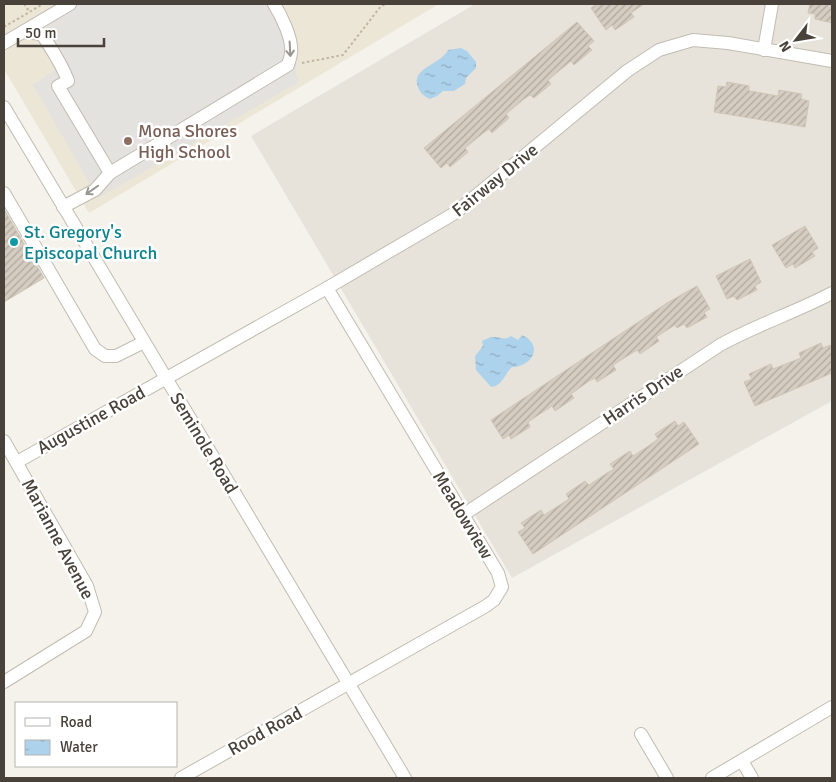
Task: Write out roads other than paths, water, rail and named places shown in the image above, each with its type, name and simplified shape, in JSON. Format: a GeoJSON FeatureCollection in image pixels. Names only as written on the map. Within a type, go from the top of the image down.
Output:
{"type":"FeatureCollection","features":[{"type":"Feature","properties":{"kind":"street"},"geometry":{"type":"LineString","coordinates":[[4,43],[70,4]]}},
{"type":"Feature","properties":{"kind":"street"},"geometry":{"type":"LineString","coordinates":[[63,207],[95,190],[110,173],[288,65],[292,51],[279,12],[274,4]]}},
{"type":"Feature","properties":{"kind":"street"},"geometry":{"type":"LineString","coordinates":[[764,50],[772,4]]}},
{"type":"Feature","properties":{"kind":"street"},"geometry":{"type":"LineString","coordinates":[[22,32],[42,34],[63,67],[68,81],[58,86],[110,173]]}},
{"type":"Feature","properties":{"kind":"street","name":"Fairway Drive"},"geometry":{"type":"LineString","coordinates":[[166,379],[455,213],[627,71],[659,50],[693,40],[728,43],[832,61]]}},
{"type":"Feature","properties":{"kind":"street","name":"Seminole Road"},"geometry":{"type":"LineString","coordinates":[[4,108],[405,778]]}},
{"type":"Feature","properties":{"kind":"street"},"geometry":{"type":"LineString","coordinates":[[4,193],[95,349],[105,356],[116,356],[144,342]]}},
{"type":"Feature","properties":{"kind":"street","name":"Meadowview"},"geometry":{"type":"LineString","coordinates":[[327,288],[498,573],[502,587],[494,600],[486,606],[348,684]]}},
{"type":"Feature","properties":{"kind":"street","name":"Harris Drive"},"geometry":{"type":"LineString","coordinates":[[464,515],[720,345],[741,333],[790,314],[832,293]]}},
{"type":"Feature","properties":{"kind":"street","name":"Augustine Road"},"geometry":{"type":"LineString","coordinates":[[17,462],[166,379]]}},
{"type":"Feature","properties":{"kind":"street","name":"Marianne Avenue"},"geometry":{"type":"LineString","coordinates":[[4,441],[87,586],[95,612],[86,631],[4,682]]}},
{"type":"Feature","properties":{"kind":"street","name":"Rood Road"},"geometry":{"type":"LineString","coordinates":[[181,778],[348,684]]}},
{"type":"Feature","properties":{"kind":"street"},"geometry":{"type":"LineString","coordinates":[[712,778],[832,707]]}},
{"type":"Feature","properties":{"kind":"street"},"geometry":{"type":"LineString","coordinates":[[640,734],[667,778]]}},
{"type":"Feature","properties":{"kind":"street"},"geometry":{"type":"LineString","coordinates":[[742,760],[752,778]]}},
{"type":"Feature","properties":{"kind":"water"},"geometry":{"type":"Polygon","coordinates":[[[461,48],[467,51],[476,62],[476,68],[466,78],[465,84],[454,91],[443,91],[430,99],[423,95],[417,84],[417,78],[420,73],[445,55],[448,50],[461,48]]]}},
{"type":"Feature","properties":{"kind":"water"},"geometry":{"type":"Polygon","coordinates":[[[522,335],[533,345],[533,355],[525,364],[512,367],[501,382],[491,387],[476,370],[475,356],[483,346],[482,341],[491,337],[505,339],[511,336],[518,340],[522,335]]]}},
{"type":"Feature","properties":{"kind":"place","name":"Mona Shores High School"},"geometry":{"type":"Point","coordinates":[128,141]}},
{"type":"Feature","properties":{"kind":"place","name":"St. Gregory's Episcopal Church"},"geometry":{"type":"Point","coordinates":[14,242]}}]}
